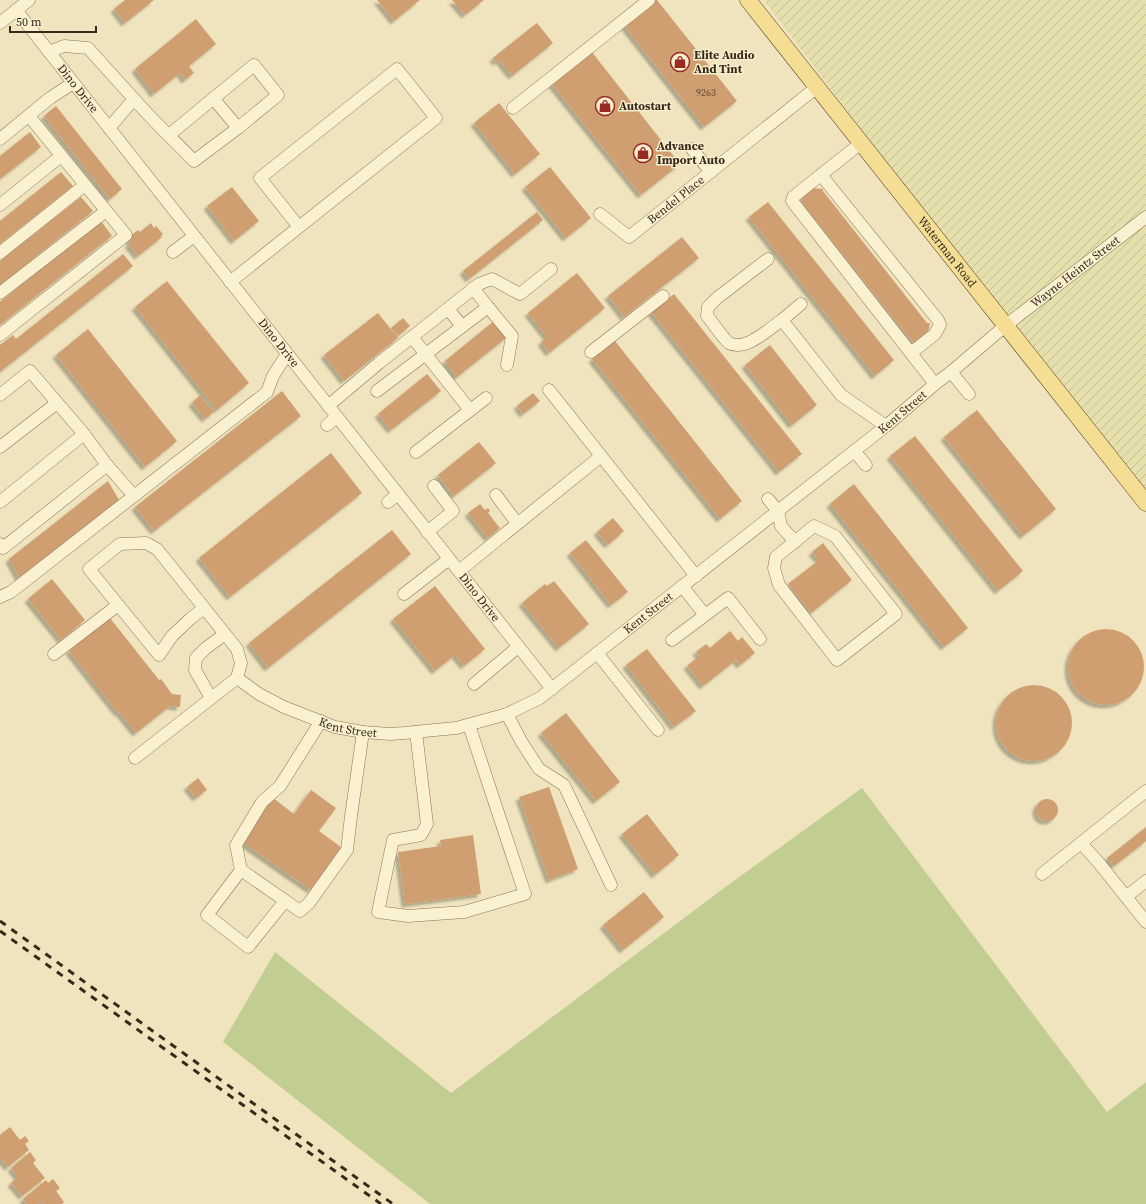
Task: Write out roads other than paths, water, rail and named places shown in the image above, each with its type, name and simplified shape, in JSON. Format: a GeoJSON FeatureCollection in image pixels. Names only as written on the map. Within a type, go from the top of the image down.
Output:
{"type":"FeatureCollection","features":[{"type":"Feature","properties":{"kind":"main road","name":"Waterman Road"},"geometry":{"type":"LineString","coordinates":[[748,0],[1146,503]]}},
{"type":"Feature","properties":{"kind":"street"},"geometry":{"type":"LineString","coordinates":[[0,23],[28,0]]}},
{"type":"Feature","properties":{"kind":"street"},"geometry":{"type":"LineString","coordinates":[[513,108],[649,0]]}},
{"type":"Feature","properties":{"kind":"street","name":"Dino Drive"},"geometry":{"type":"LineString","coordinates":[[16,10],[337,417],[393,498],[427,532],[552,690]]}},
{"type":"Feature","properties":{"kind":"street"},"geometry":{"type":"LineString","coordinates":[[49,52],[64,46],[88,48],[150,117],[194,161],[238,128],[278,95],[254,66],[169,135]]}},
{"type":"Feature","properties":{"kind":"street"},"geometry":{"type":"LineString","coordinates":[[230,282],[436,118],[397,69],[260,178],[299,227]]}},
{"type":"Feature","properties":{"kind":"street"},"geometry":{"type":"LineString","coordinates":[[0,139],[50,98],[73,83]]}},
{"type":"Feature","properties":{"kind":"street","name":"Bendel Place"},"geometry":{"type":"LineString","coordinates":[[600,214],[629,237],[817,87]]}},
{"type":"Feature","properties":{"kind":"street"},"geometry":{"type":"LineString","coordinates":[[214,98],[238,128]]}},
{"type":"Feature","properties":{"kind":"street"},"geometry":{"type":"LineString","coordinates":[[109,128],[134,99]]}},
{"type":"Feature","properties":{"kind":"street"},"geometry":{"type":"LineString","coordinates":[[0,335],[126,235],[29,116]]}},
{"type":"Feature","properties":{"kind":"street"},"geometry":{"type":"LineString","coordinates":[[861,143],[793,197],[792,201],[935,384]]}},
{"type":"Feature","properties":{"kind":"street"},"geometry":{"type":"LineString","coordinates":[[692,149],[711,172]]}},
{"type":"Feature","properties":{"kind":"street"},"geometry":{"type":"LineString","coordinates":[[0,205],[61,156]]}},
{"type":"Feature","properties":{"kind":"street"},"geometry":{"type":"LineString","coordinates":[[821,174],[938,320],[940,325],[935,334],[911,353]]}},
{"type":"Feature","properties":{"kind":"street"},"geometry":{"type":"LineString","coordinates":[[0,253],[85,185]]}},
{"type":"Feature","properties":{"kind":"street"},"geometry":{"type":"LineString","coordinates":[[0,293],[106,211]]}},
{"type":"Feature","properties":{"kind":"street","name":"Wayne Heintz Street"},"geometry":{"type":"LineString","coordinates":[[1005,326],[1146,217]]}},
{"type":"Feature","properties":{"kind":"street"},"geometry":{"type":"LineString","coordinates":[[173,252],[194,236]]}},
{"type":"Feature","properties":{"kind":"street"},"geometry":{"type":"LineString","coordinates":[[768,259],[717,298],[708,307],[708,316],[729,343],[738,345],[750,343],[801,304]]}},
{"type":"Feature","properties":{"kind":"street"},"geometry":{"type":"LineString","coordinates":[[328,406],[379,363],[479,284],[492,279],[520,294],[551,269]]}},
{"type":"Feature","properties":{"kind":"street"},"geometry":{"type":"LineString","coordinates":[[473,288],[512,336],[507,365]]}},
{"type":"Feature","properties":{"kind":"street"},"geometry":{"type":"LineString","coordinates":[[591,352],[663,296]]}},
{"type":"Feature","properties":{"kind":"street"},"geometry":{"type":"LineString","coordinates":[[377,391],[488,307]]}},
{"type":"Feature","properties":{"kind":"street"},"geometry":{"type":"LineString","coordinates":[[448,309],[462,326]]}},
{"type":"Feature","properties":{"kind":"street"},"geometry":{"type":"LineString","coordinates":[[782,320],[840,395],[886,426]]}},
{"type":"Feature","properties":{"kind":"street","name":"Kent Street"},"geometry":{"type":"LineString","coordinates":[[237,678],[259,694],[284,706],[335,727],[363,732],[390,734],[456,728],[507,714],[540,698],[552,690],[886,426],[1005,326]]}},
{"type":"Feature","properties":{"kind":"street"},"geometry":{"type":"LineString","coordinates":[[412,337],[470,410]]}},
{"type":"Feature","properties":{"kind":"street"},"geometry":{"type":"LineString","coordinates":[[0,597],[11,592],[267,392],[273,376],[287,354]]}},
{"type":"Feature","properties":{"kind":"street"},"geometry":{"type":"LineString","coordinates":[[379,363],[392,379]]}},
{"type":"Feature","properties":{"kind":"street"},"geometry":{"type":"LineString","coordinates":[[0,395],[30,371],[84,434],[107,465],[134,496]]}},
{"type":"Feature","properties":{"kind":"street"},"geometry":{"type":"LineString","coordinates":[[951,372],[968,394]]}},
{"type":"Feature","properties":{"kind":"street"},"geometry":{"type":"LineString","coordinates":[[549,390],[696,576]]}},
{"type":"Feature","properties":{"kind":"street"},"geometry":{"type":"LineString","coordinates":[[416,452],[486,398]]}},
{"type":"Feature","properties":{"kind":"street"},"geometry":{"type":"LineString","coordinates":[[0,447],[57,402]]}},
{"type":"Feature","properties":{"kind":"street"},"geometry":{"type":"LineString","coordinates":[[327,425],[337,417]]}},
{"type":"Feature","properties":{"kind":"street"},"geometry":{"type":"LineString","coordinates":[[0,502],[84,434]]}},
{"type":"Feature","properties":{"kind":"street"},"geometry":{"type":"LineString","coordinates":[[854,451],[866,465]]}},
{"type":"Feature","properties":{"kind":"street"},"geometry":{"type":"LineString","coordinates":[[459,571],[600,456]]}},
{"type":"Feature","properties":{"kind":"street"},"geometry":{"type":"LineString","coordinates":[[0,544],[3,548],[107,465]]}},
{"type":"Feature","properties":{"kind":"street"},"geometry":{"type":"LineString","coordinates":[[427,532],[453,511],[434,486]]}},
{"type":"Feature","properties":{"kind":"street"},"geometry":{"type":"LineString","coordinates":[[496,495],[517,523]]}},
{"type":"Feature","properties":{"kind":"street"},"geometry":{"type":"LineString","coordinates":[[768,499],[778,511],[781,526],[795,542]]}},
{"type":"Feature","properties":{"kind":"street"},"geometry":{"type":"LineString","coordinates":[[814,526],[835,536],[896,614],[837,660],[779,585],[774,568],[776,557],[795,542],[814,526]]}},
{"type":"Feature","properties":{"kind":"street"},"geometry":{"type":"LineString","coordinates":[[135,758],[237,678],[241,663],[237,649],[157,549],[146,543],[120,544],[88,569],[159,655],[172,636],[204,608]]}},
{"type":"Feature","properties":{"kind":"street"},"geometry":{"type":"LineString","coordinates":[[404,594],[449,559]]}},
{"type":"Feature","properties":{"kind":"street"},"geometry":{"type":"LineString","coordinates":[[682,586],[706,615]]}},
{"type":"Feature","properties":{"kind":"street"},"geometry":{"type":"LineString","coordinates":[[672,640],[728,598],[760,639]]}},
{"type":"Feature","properties":{"kind":"street"},"geometry":{"type":"LineString","coordinates":[[54,654],[118,605]]}},
{"type":"Feature","properties":{"kind":"street"},"geometry":{"type":"LineString","coordinates":[[211,698],[195,670],[196,658],[224,634]]}},
{"type":"Feature","properties":{"kind":"street"},"geometry":{"type":"LineString","coordinates":[[474,684],[518,647]]}},
{"type":"Feature","properties":{"kind":"street"},"geometry":{"type":"LineString","coordinates":[[597,654],[658,730]]}},
{"type":"Feature","properties":{"kind":"street"},"geometry":{"type":"LineString","coordinates":[[507,714],[521,741],[539,769],[564,785],[612,885]]}},
{"type":"Feature","properties":{"kind":"street"},"geometry":{"type":"LineString","coordinates":[[321,721],[280,786],[262,802],[236,845],[241,870],[300,911],[309,903],[347,850],[363,732]]}},
{"type":"Feature","properties":{"kind":"street"},"geometry":{"type":"LineString","coordinates":[[416,732],[427,824],[421,835],[393,840],[378,912],[408,916],[464,912],[524,894],[469,725]]}},
{"type":"Feature","properties":{"kind":"street"},"geometry":{"type":"LineString","coordinates":[[1042,874],[1146,791]]}},
{"type":"Feature","properties":{"kind":"street"},"geometry":{"type":"LineString","coordinates":[[1081,843],[1146,922]]}},
{"type":"Feature","properties":{"kind":"street"},"geometry":{"type":"LineString","coordinates":[[241,870],[207,915],[248,947],[285,901]]}},
{"type":"Feature","properties":{"kind":"street"},"geometry":{"type":"LineString","coordinates":[[1126,897],[1146,881]]}},
{"type":"Feature","properties":{"kind":"railway"},"geometry":{"type":"LineString","coordinates":[[0,921],[393,1204]]}},
{"type":"Feature","properties":{"kind":"railway"},"geometry":{"type":"LineString","coordinates":[[0,931],[381,1204]]}},
{"type":"Feature","properties":{"kind":"place","name":"Elite Audio And Tint"},"geometry":{"type":"Point","coordinates":[680,62]}},
{"type":"Feature","properties":{"kind":"place","name":"Autostart"},"geometry":{"type":"Point","coordinates":[605,106]}},
{"type":"Feature","properties":{"kind":"place","name":"Advance Import Auto"},"geometry":{"type":"Point","coordinates":[643,153]}}]}
